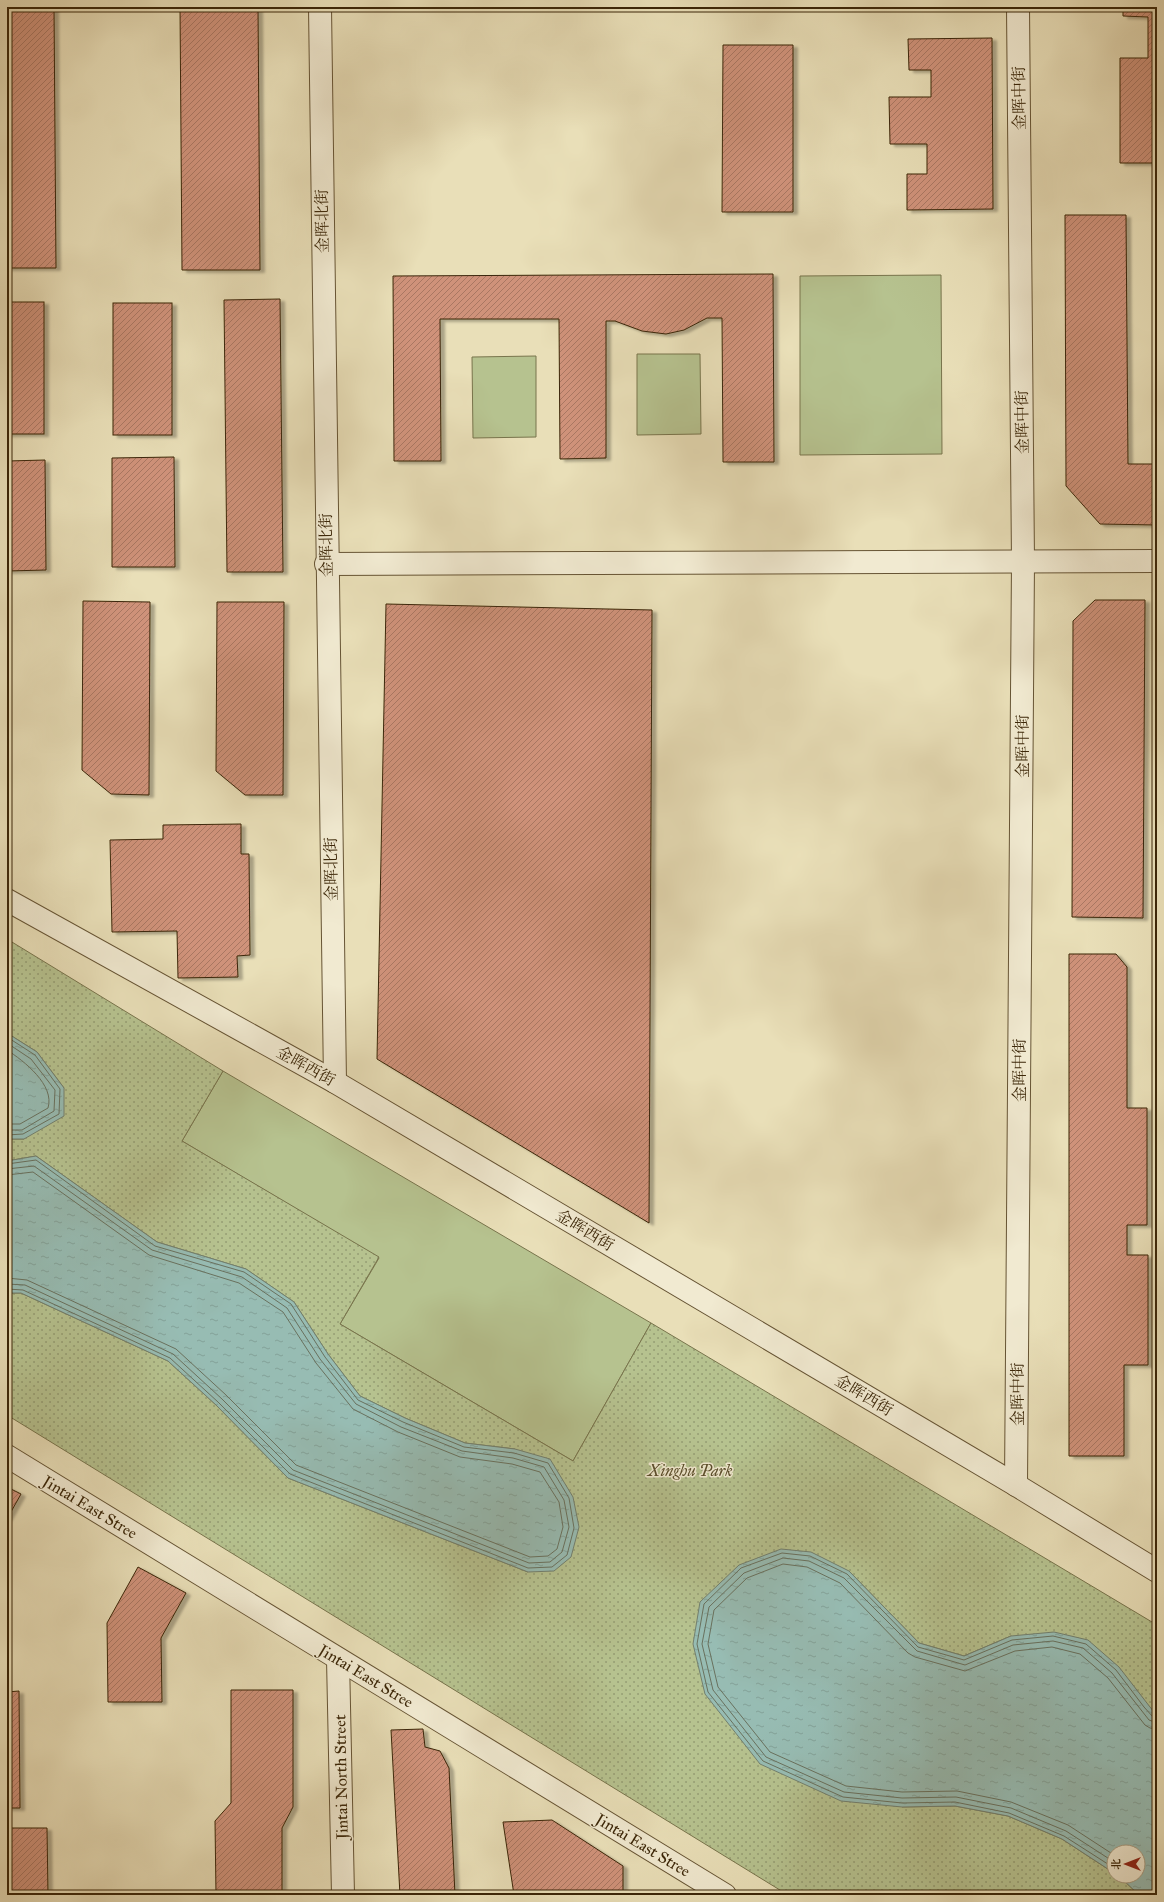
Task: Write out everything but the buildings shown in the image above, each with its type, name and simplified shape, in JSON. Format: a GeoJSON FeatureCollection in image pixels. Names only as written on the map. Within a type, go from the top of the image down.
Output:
{"type":"FeatureCollection","features":[{"type":"Feature","properties":{"kind":"street","name":"金晖北街"},"geometry":{"type":"LineString","coordinates":[[320,7],[326,564],[335,1082]]}},
{"type":"Feature","properties":{"kind":"street","name":"金晖中街"},"geometry":{"type":"LineString","coordinates":[[1016,1485],[1023,562],[1018,7]]}},
{"type":"Feature","properties":{"kind":"street"},"geometry":{"type":"LineString","coordinates":[[326,564],[1157,561]]}},
{"type":"Feature","properties":{"kind":"street","name":"金晖西街"},"geometry":{"type":"LineString","coordinates":[[7,900],[335,1082],[1016,1485],[1157,1571]]}},
{"type":"Feature","properties":{"kind":"street","name":"Jintai East Stree"},"geometry":{"type":"LineString","coordinates":[[7,1456],[725,1895]]}},
{"type":"Feature","properties":{"kind":"street","name":"Jintai North Street"},"geometry":{"type":"LineString","coordinates":[[338,1659],[343,1895]]}},
{"type":"Feature","properties":{"kind":"green space"},"geometry":{"type":"Polygon","coordinates":[[[941,275],[942,454],[800,455],[800,276],[941,275]]]}},
{"type":"Feature","properties":{"kind":"green space"},"geometry":{"type":"Polygon","coordinates":[[[637,354],[700,354],[701,434],[637,435],[637,354]]]}},
{"type":"Feature","properties":{"kind":"green space"},"geometry":{"type":"Polygon","coordinates":[[[536,356],[536,437],[473,438],[472,357],[536,356]]]}},
{"type":"Feature","properties":{"kind":"green space","name":"Xinghu Park"},"geometry":{"type":"Polygon","coordinates":[[[7,939],[223,1071],[182,1141],[379,1257],[340,1324],[573,1461],[651,1323],[1157,1625],[1157,1716],[1147,1704],[1011,1636],[964,1656],[919,1643],[849,1571],[902,1807],[955,1806],[1008,1816],[1062,1839],[1106,1868],[1106,1884],[1127,1884],[1139,1895],[788,1895],[7,1415],[7,1293],[21,1293],[168,1361],[216,1405],[288,1478],[528,1572],[515,1449],[465,1443],[405,1418],[360,1396],[328,1354],[294,1302],[246,1269],[157,1242],[36,1156],[7,1161],[7,1139],[24,1139],[64,1088],[37,1052],[7,1033],[7,939]]]}},
{"type":"Feature","properties":{"kind":"green space"},"geometry":{"type":"Polygon","coordinates":[[[223,1071],[651,1323],[573,1461],[340,1324],[379,1258],[182,1141],[223,1071]]]}},
{"type":"Feature","properties":{"kind":"water"},"geometry":{"type":"Polygon","coordinates":[[[7,1033],[37,1052],[64,1088],[64,1116],[24,1139],[7,1139],[7,1033]]]}},
{"type":"Feature","properties":{"kind":"water"},"geometry":{"type":"Polygon","coordinates":[[[36,1156],[157,1242],[246,1269],[294,1302],[328,1354],[360,1396],[405,1418],[465,1443],[515,1449],[550,1459],[573,1497],[579,1527],[571,1557],[554,1571],[528,1572],[288,1478],[216,1405],[168,1361],[21,1293],[7,1293],[7,1161],[36,1156]]]}},
{"type":"Feature","properties":{"kind":"water"},"geometry":{"type":"Polygon","coordinates":[[[781,1549],[811,1552],[849,1571],[919,1643],[964,1656],[1011,1636],[1054,1632],[1088,1640],[1119,1667],[1157,1716],[1157,1895],[1139,1895],[1127,1884],[1146,1884],[1146,1844],[1106,1844],[1106,1868],[1062,1839],[1008,1816],[955,1806],[902,1807],[841,1801],[760,1764],[705,1694],[693,1644],[700,1602],[739,1565],[781,1549]]]}}]}
